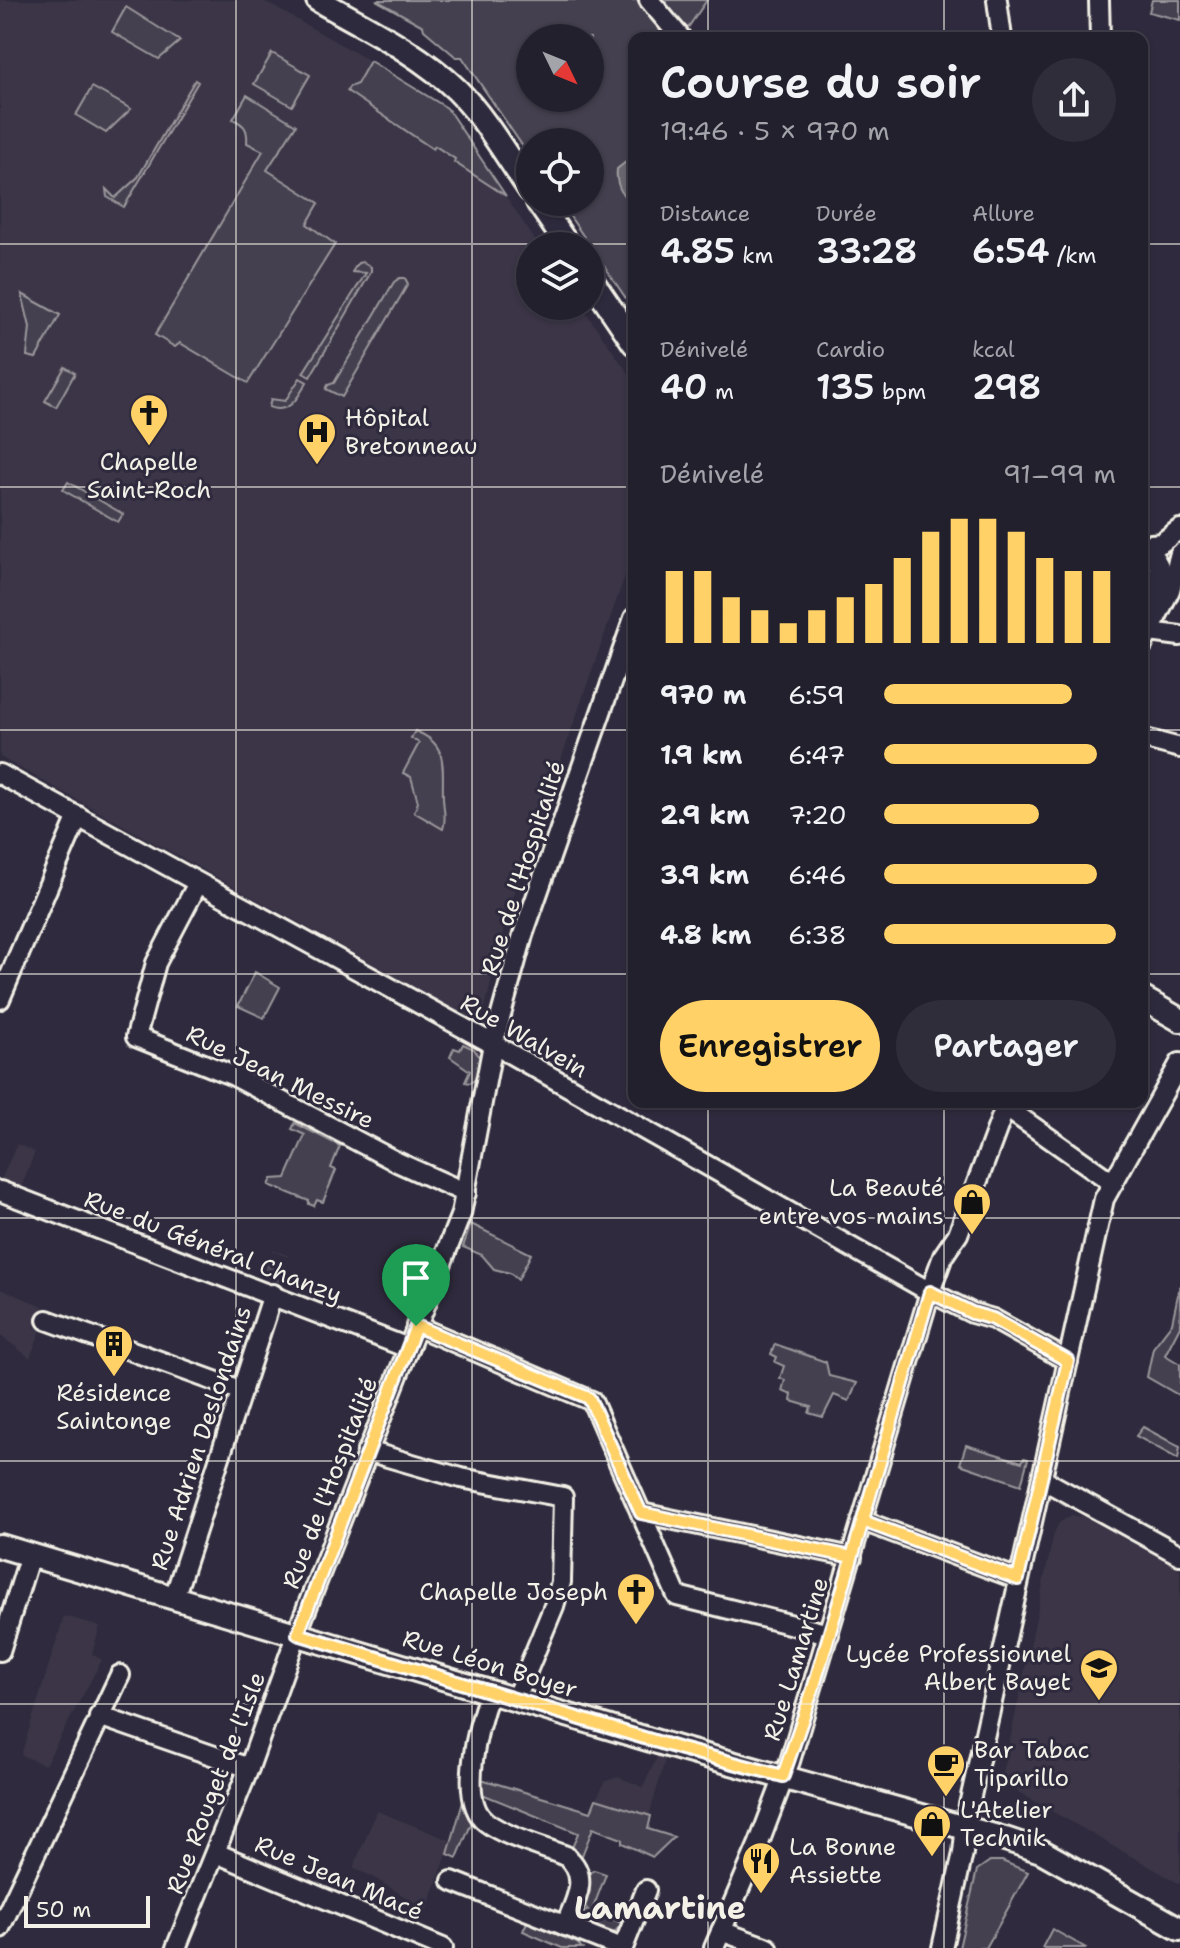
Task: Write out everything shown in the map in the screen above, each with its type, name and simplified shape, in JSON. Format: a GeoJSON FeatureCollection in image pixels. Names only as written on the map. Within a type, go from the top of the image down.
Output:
{"type":"FeatureCollection","features":[{"type":"Feature","properties":{"kind":"main road"},"geometry":{"type":"LineString","coordinates":[[318,0],[408,52],[459,91],[516,169]]}},
{"type":"Feature","properties":{"kind":"main road"},"geometry":{"type":"LineString","coordinates":[[604,299],[628,334]]}},
{"type":"Feature","properties":{"kind":"main road"},"geometry":{"type":"LineString","coordinates":[[1148,1001],[1180,1020]]}},
{"type":"Feature","properties":{"kind":"main road","name":"Rue Léon Boyer"},"geometry":{"type":"LineString","coordinates":[[0,1546],[515,1700],[1002,1838],[1041,1851],[1180,1929]]}},
{"type":"Feature","properties":{"kind":"street"},"geometry":{"type":"LineString","coordinates":[[649,0],[676,32]]}},
{"type":"Feature","properties":{"kind":"street"},"geometry":{"type":"LineString","coordinates":[[997,0],[1001,32]]}},
{"type":"Feature","properties":{"kind":"street"},"geometry":{"type":"LineString","coordinates":[[1097,32],[1099,0]]}},
{"type":"Feature","properties":{"kind":"street"},"geometry":{"type":"LineString","coordinates":[[1148,545],[1161,543],[1180,529]]}},
{"type":"Feature","properties":{"kind":"street"},"geometry":{"type":"LineString","coordinates":[[1148,548],[1156,556],[1159,566],[1148,628]]}},
{"type":"Feature","properties":{"kind":"street"},"geometry":{"type":"LineString","coordinates":[[1148,635],[1170,590],[1180,553]]}},
{"type":"Feature","properties":{"kind":"street","name":"Rue de l'Hospitalité"},"geometry":{"type":"LineString","coordinates":[[298,1634],[461,1214],[493,1044],[523,935],[628,635]]}},
{"type":"Feature","properties":{"kind":"street"},"geometry":{"type":"LineString","coordinates":[[1148,639],[1180,636]]}},
{"type":"Feature","properties":{"kind":"street"},"geometry":{"type":"LineString","coordinates":[[1148,740],[1180,748]]}},
{"type":"Feature","properties":{"kind":"street","name":"Rue Walvein"},"geometry":{"type":"LineString","coordinates":[[0,774],[493,1044],[930,1292],[972,1313],[993,1319],[1068,1361]]}},
{"type":"Feature","properties":{"kind":"street"},"geometry":{"type":"LineString","coordinates":[[0,999],[78,816]]}},
{"type":"Feature","properties":{"kind":"street","name":"Rue Jean Messire"},"geometry":{"type":"LineString","coordinates":[[198,883],[156,963],[136,1037],[234,1076],[397,1162],[466,1193]]}},
{"type":"Feature","properties":{"kind":"street"},"geometry":{"type":"LineString","coordinates":[[942,1948],[1018,1579],[1104,1199],[1180,1063]]}},
{"type":"Feature","properties":{"kind":"street","name":"Rue Lamartine"},"geometry":{"type":"LineString","coordinates":[[718,1940],[783,1776],[829,1634],[930,1292],[943,1256],[958,1234],[1002,1108]]}},
{"type":"Feature","properties":{"kind":"street"},"geometry":{"type":"LineString","coordinates":[[1009,1108],[1113,1183]]}},
{"type":"Feature","properties":{"kind":"street","name":"Rue du Général Chanzy"},"geometry":{"type":"LineString","coordinates":[[0,1191],[408,1348]]}},
{"type":"Feature","properties":{"kind":"street","name":"Rue Adrien Deslondains"},"geometry":{"type":"LineString","coordinates":[[174,1598],[273,1294]]}},
{"type":"Feature","properties":{"kind":"street"},"geometry":{"type":"LineString","coordinates":[[47,1320],[242,1391]]}},
{"type":"Feature","properties":{"kind":"street"},"geometry":{"type":"LineString","coordinates":[[416,1326],[589,1398],[677,1596],[829,1634]]}},
{"type":"Feature","properties":{"kind":"street"},"geometry":{"type":"LineString","coordinates":[[367,1451],[461,1478],[563,1497],[561,1582],[515,1700]]}},
{"type":"Feature","properties":{"kind":"street"},"geometry":{"type":"LineString","coordinates":[[1042,1479],[1180,1555]]}},
{"type":"Feature","properties":{"kind":"street"},"geometry":{"type":"LineString","coordinates":[[641,1513],[852,1557]]}},
{"type":"Feature","properties":{"kind":"street"},"geometry":{"type":"LineString","coordinates":[[863,1521],[1018,1579]]}},
{"type":"Feature","properties":{"kind":"street"},"geometry":{"type":"LineString","coordinates":[[0,1651],[30,1555]]}},
{"type":"Feature","properties":{"kind":"street","name":"Rue Rouget de l'Isle"},"geometry":{"type":"LineString","coordinates":[[176,1948],[216,1853],[298,1634]]}},
{"type":"Feature","properties":{"kind":"street"},"geometry":{"type":"LineString","coordinates":[[0,1928],[120,1675]]}},
{"type":"Feature","properties":{"kind":"street"},"geometry":{"type":"LineString","coordinates":[[490,1692],[477,1726],[472,1800],[484,1821],[574,1862],[580,1873],[579,1889],[565,1926]]}},
{"type":"Feature","properties":{"kind":"street"},"geometry":{"type":"LineString","coordinates":[[99,1716],[249,1768]]}},
{"type":"Feature","properties":{"kind":"street","name":"Rue Jean Macé"},"geometry":{"type":"LineString","coordinates":[[216,1853],[443,1948]]}},
{"type":"Feature","properties":{"kind":"street"},"geometry":{"type":"LineString","coordinates":[[452,1881],[565,1926],[600,1944],[622,1948],[646,1890]]}},
{"type":"Feature","properties":{"kind":"street"},"geometry":{"type":"LineString","coordinates":[[718,1940],[768,1948]]}},
{"type":"Feature","properties":{"kind":"shaded area","name":"Hôpital Bretonneau"},"geometry":{"type":"Polygon","coordinates":[[[0,0],[262,0],[370,61],[447,108],[516,212],[516,216],[530,232],[516,232],[516,320],[591,320],[628,373],[628,567],[507,915],[484,1012],[469,1017],[0,757],[0,0]]]}},
{"type":"Feature","properties":{"kind":"shaded area"},"geometry":{"type":"Polygon","coordinates":[[[376,0],[637,0],[663,32],[628,32],[628,301],[604,266],[604,232],[581,232],[570,216],[604,216],[604,128],[516,128],[516,136],[462,57],[456,57],[423,26],[376,0]]]}},
{"type":"Feature","properties":{"kind":"shaded area"},"geometry":{"type":"Polygon","coordinates":[[[663,0],[707,0],[687,29],[663,0]]]}},
{"type":"Feature","properties":{"kind":"shaded area"},"geometry":{"type":"Polygon","coordinates":[[[1152,0],[1180,0],[1180,20],[1149,12],[1152,0]]]}},
{"type":"Feature","properties":{"kind":"shaded area"},"geometry":{"type":"Polygon","coordinates":[[[126,7],[180,41],[159,59],[112,32],[126,7]]]}},
{"type":"Feature","properties":{"kind":"shaded area"},"geometry":{"type":"Polygon","coordinates":[[[272,53],[310,75],[292,106],[254,84],[272,53]]]}},
{"type":"Feature","properties":{"kind":"shaded area"},"geometry":{"type":"Polygon","coordinates":[[[370,61],[447,108],[506,196],[454,162],[455,159],[435,146],[433,149],[347,91],[357,84],[370,61]]]}},
{"type":"Feature","properties":{"kind":"shaded area"},"geometry":{"type":"Polygon","coordinates":[[[195,80],[198,82],[124,207],[107,197],[106,189],[115,198],[138,177],[195,80]]]}},
{"type":"Feature","properties":{"kind":"shaded area"},"geometry":{"type":"Polygon","coordinates":[[[92,87],[131,109],[106,133],[76,115],[92,87]]]}},
{"type":"Feature","properties":{"kind":"shaded area"},"geometry":{"type":"Polygon","coordinates":[[[247,95],[296,125],[267,170],[319,203],[307,224],[335,244],[248,383],[180,343],[175,347],[155,335],[263,151],[247,143],[245,128],[233,119],[247,95]]]}},
{"type":"Feature","properties":{"kind":"shaded area"},"geometry":{"type":"Polygon","coordinates":[[[628,161],[628,199],[618,185],[617,169],[628,161]]]}},
{"type":"Feature","properties":{"kind":"shaded area"},"geometry":{"type":"Polygon","coordinates":[[[363,262],[371,267],[371,272],[310,377],[303,373],[366,273],[352,272],[358,263],[363,262]]]}},
{"type":"Feature","properties":{"kind":"shaded area"},"geometry":{"type":"Polygon","coordinates":[[[405,278],[408,284],[342,397],[326,389],[334,383],[394,282],[405,278]]]}},
{"type":"Feature","properties":{"kind":"shaded area"},"geometry":{"type":"Polygon","coordinates":[[[22,294],[60,315],[36,358],[27,356],[30,327],[22,294]]]}},
{"type":"Feature","properties":{"kind":"shaded area"},"geometry":{"type":"Polygon","coordinates":[[[65,367],[75,373],[56,407],[45,401],[65,367]]]}},
{"type":"Feature","properties":{"kind":"shaded area"},"geometry":{"type":"Polygon","coordinates":[[[300,378],[307,382],[292,404],[282,409],[269,407],[271,399],[285,401],[300,378]]]}},
{"type":"Feature","properties":{"kind":"shaded area"},"geometry":{"type":"Polygon","coordinates":[[[68,482],[123,514],[118,522],[63,490],[68,482]]]}},
{"type":"Feature","properties":{"kind":"shaded area"},"geometry":{"type":"Polygon","coordinates":[[[415,731],[434,742],[439,749],[443,766],[443,829],[414,812],[418,802],[411,777],[403,773],[419,743],[411,738],[415,731]]]}},
{"type":"Feature","properties":{"kind":"shaded area"},"geometry":{"type":"Polygon","coordinates":[[[255,972],[280,987],[264,1018],[238,1006],[255,972]]]}},
{"type":"Feature","properties":{"kind":"shaded area"},"geometry":{"type":"Polygon","coordinates":[[[463,1044],[474,1049],[480,1058],[477,1078],[470,1083],[465,1082],[470,1071],[450,1057],[454,1048],[460,1050],[463,1044]]]}},
{"type":"Feature","properties":{"kind":"shaded area"},"geometry":{"type":"Polygon","coordinates":[[[295,1123],[340,1146],[331,1168],[336,1170],[323,1202],[317,1200],[314,1206],[309,1201],[269,1185],[272,1179],[286,1178],[305,1135],[292,1129],[295,1123]]]}},
{"type":"Feature","properties":{"kind":"shaded area"},"geometry":{"type":"Polygon","coordinates":[[[17,1144],[35,1152],[21,1187],[1,1179],[17,1144]]]}},
{"type":"Feature","properties":{"kind":"shaded area"},"geometry":{"type":"Polygon","coordinates":[[[471,1224],[531,1254],[518,1280],[510,1273],[494,1269],[482,1255],[463,1247],[471,1224]]]}},
{"type":"Feature","properties":{"kind":"shaded area"},"geometry":{"type":"Polygon","coordinates":[[[1180,1285],[1180,1326],[1165,1355],[1180,1364],[1180,1396],[1147,1377],[1153,1348],[1172,1323],[1180,1285]]]}},
{"type":"Feature","properties":{"kind":"shaded area"},"geometry":{"type":"Polygon","coordinates":[[[0,1289],[43,1306],[34,1327],[41,1330],[30,1358],[0,1335],[0,1289]]]}},
{"type":"Feature","properties":{"kind":"shaded area"},"geometry":{"type":"Polygon","coordinates":[[[775,1344],[826,1362],[829,1376],[857,1383],[849,1401],[834,1395],[823,1417],[809,1413],[811,1407],[791,1401],[792,1395],[782,1391],[785,1380],[780,1378],[784,1366],[775,1362],[777,1357],[771,1354],[775,1344]]]}},
{"type":"Feature","properties":{"kind":"shaded area"},"geometry":{"type":"Polygon","coordinates":[[[1143,1427],[1180,1447],[1178,1459],[1136,1436],[1143,1427]]]}},
{"type":"Feature","properties":{"kind":"shaded area"},"geometry":{"type":"Polygon","coordinates":[[[966,1445],[1022,1462],[1024,1458],[1028,1459],[1021,1485],[960,1464],[966,1445]]]}},
{"type":"Feature","properties":{"kind":"shaded area","name":"Lycée Professionnel Albert Bayet"},"geometry":{"type":"Polygon","coordinates":[[[1071,1515],[1085,1517],[1180,1569],[1180,1884],[1001,1782],[1054,1533],[1059,1523],[1071,1515]]]}},
{"type":"Feature","properties":{"kind":"shaded area"},"geometry":{"type":"Polygon","coordinates":[[[64,1616],[100,1626],[92,1654],[102,1660],[45,1765],[21,1755],[64,1616]]]}},
{"type":"Feature","properties":{"kind":"shaded area"},"geometry":{"type":"Polygon","coordinates":[[[658,1755],[666,1757],[649,1816],[596,1799],[606,1781],[618,1777],[643,1787],[658,1755]]]}},
{"type":"Feature","properties":{"kind":"shaded area"},"geometry":{"type":"Polygon","coordinates":[[[481,1779],[591,1812],[596,1799],[651,1816],[648,1829],[674,1837],[653,1857],[622,1843],[622,1839],[593,1828],[581,1858],[572,1848],[578,1833],[482,1794],[481,1779]]]}},
{"type":"Feature","properties":{"kind":"shaded area"},"geometry":{"type":"Polygon","coordinates":[[[466,1791],[466,1807],[472,1822],[457,1858],[448,1854],[466,1791]]]}},
{"type":"Feature","properties":{"kind":"shaded area"},"geometry":{"type":"Polygon","coordinates":[[[377,1811],[452,1841],[427,1910],[353,1868],[377,1811]]]}},
{"type":"Feature","properties":{"kind":"shaded area"},"geometry":{"type":"Polygon","coordinates":[[[990,1861],[1002,1861],[1028,1872],[986,1948],[959,1948],[977,1870],[990,1861]]]}},
{"type":"Feature","properties":{"kind":"shaded area"},"geometry":{"type":"Polygon","coordinates":[[[594,1870],[606,1874],[592,1911],[622,1923],[614,1933],[592,1926],[583,1913],[588,1910],[584,1905],[590,1891],[590,1873],[594,1870]]]}},
{"type":"Feature","properties":{"kind":"shaded area"},"geometry":{"type":"Polygon","coordinates":[[[527,1922],[582,1948],[562,1948],[523,1931],[527,1922]]]}},
{"type":"Feature","properties":{"kind":"shaded area"},"geometry":{"type":"Polygon","coordinates":[[[1052,1929],[1086,1948],[1042,1948],[1052,1929]]]}},
{"type":"Feature","properties":{"kind":"tunnel"},"geometry":{"type":"LineString","coordinates":[[271,1279],[280,1253]]}},
{"type":"Feature","properties":{"kind":"place","name":"Chapelle Saint-Roch"},"geometry":{"type":"Point","coordinates":[149,447]}},
{"type":"Feature","properties":{"kind":"place","name":"Hôpital Bretonneau"},"geometry":{"type":"Point","coordinates":[317,466]}},
{"type":"Feature","properties":{"kind":"place","name":"La Beauté entre vos mains"},"geometry":{"type":"Point","coordinates":[972,1236]}},
{"type":"Feature","properties":{"kind":"place","name":"Résidence Saintonge"},"geometry":{"type":"Point","coordinates":[114,1378]}},
{"type":"Feature","properties":{"kind":"place","name":"Chapelle Joseph"},"geometry":{"type":"Point","coordinates":[636,1626]}},
{"type":"Feature","properties":{"kind":"place","name":"Lycée Professionnel Albert Bayet"},"geometry":{"type":"Point","coordinates":[1099,1702]}},
{"type":"Feature","properties":{"kind":"place","name":"Bar Tabac Tiparillo"},"geometry":{"type":"Point","coordinates":[946,1798]}},
{"type":"Feature","properties":{"kind":"place","name":"L'Atelier Technik"},"geometry":{"type":"Point","coordinates":[932,1858]}},
{"type":"Feature","properties":{"kind":"place","name":"La Bonne Assiette"},"geometry":{"type":"Point","coordinates":[761,1895]}},
{"type":"Feature","properties":{"kind":"district","name":"Lamartine"},"geometry":{"type":"Point","coordinates":[660,1907]}},
{"type":"Feature","properties":{"kind":"route"},"geometry":{"type":"LineString","coordinates":[[930,1292],[972,1313],[993,1319],[1068,1361],[1018,1579],[863,1521],[813,1689],[783,1776],[681,1749],[298,1634],[416,1326],[589,1398],[641,1513],[852,1557],[930,1292]]}}]}
